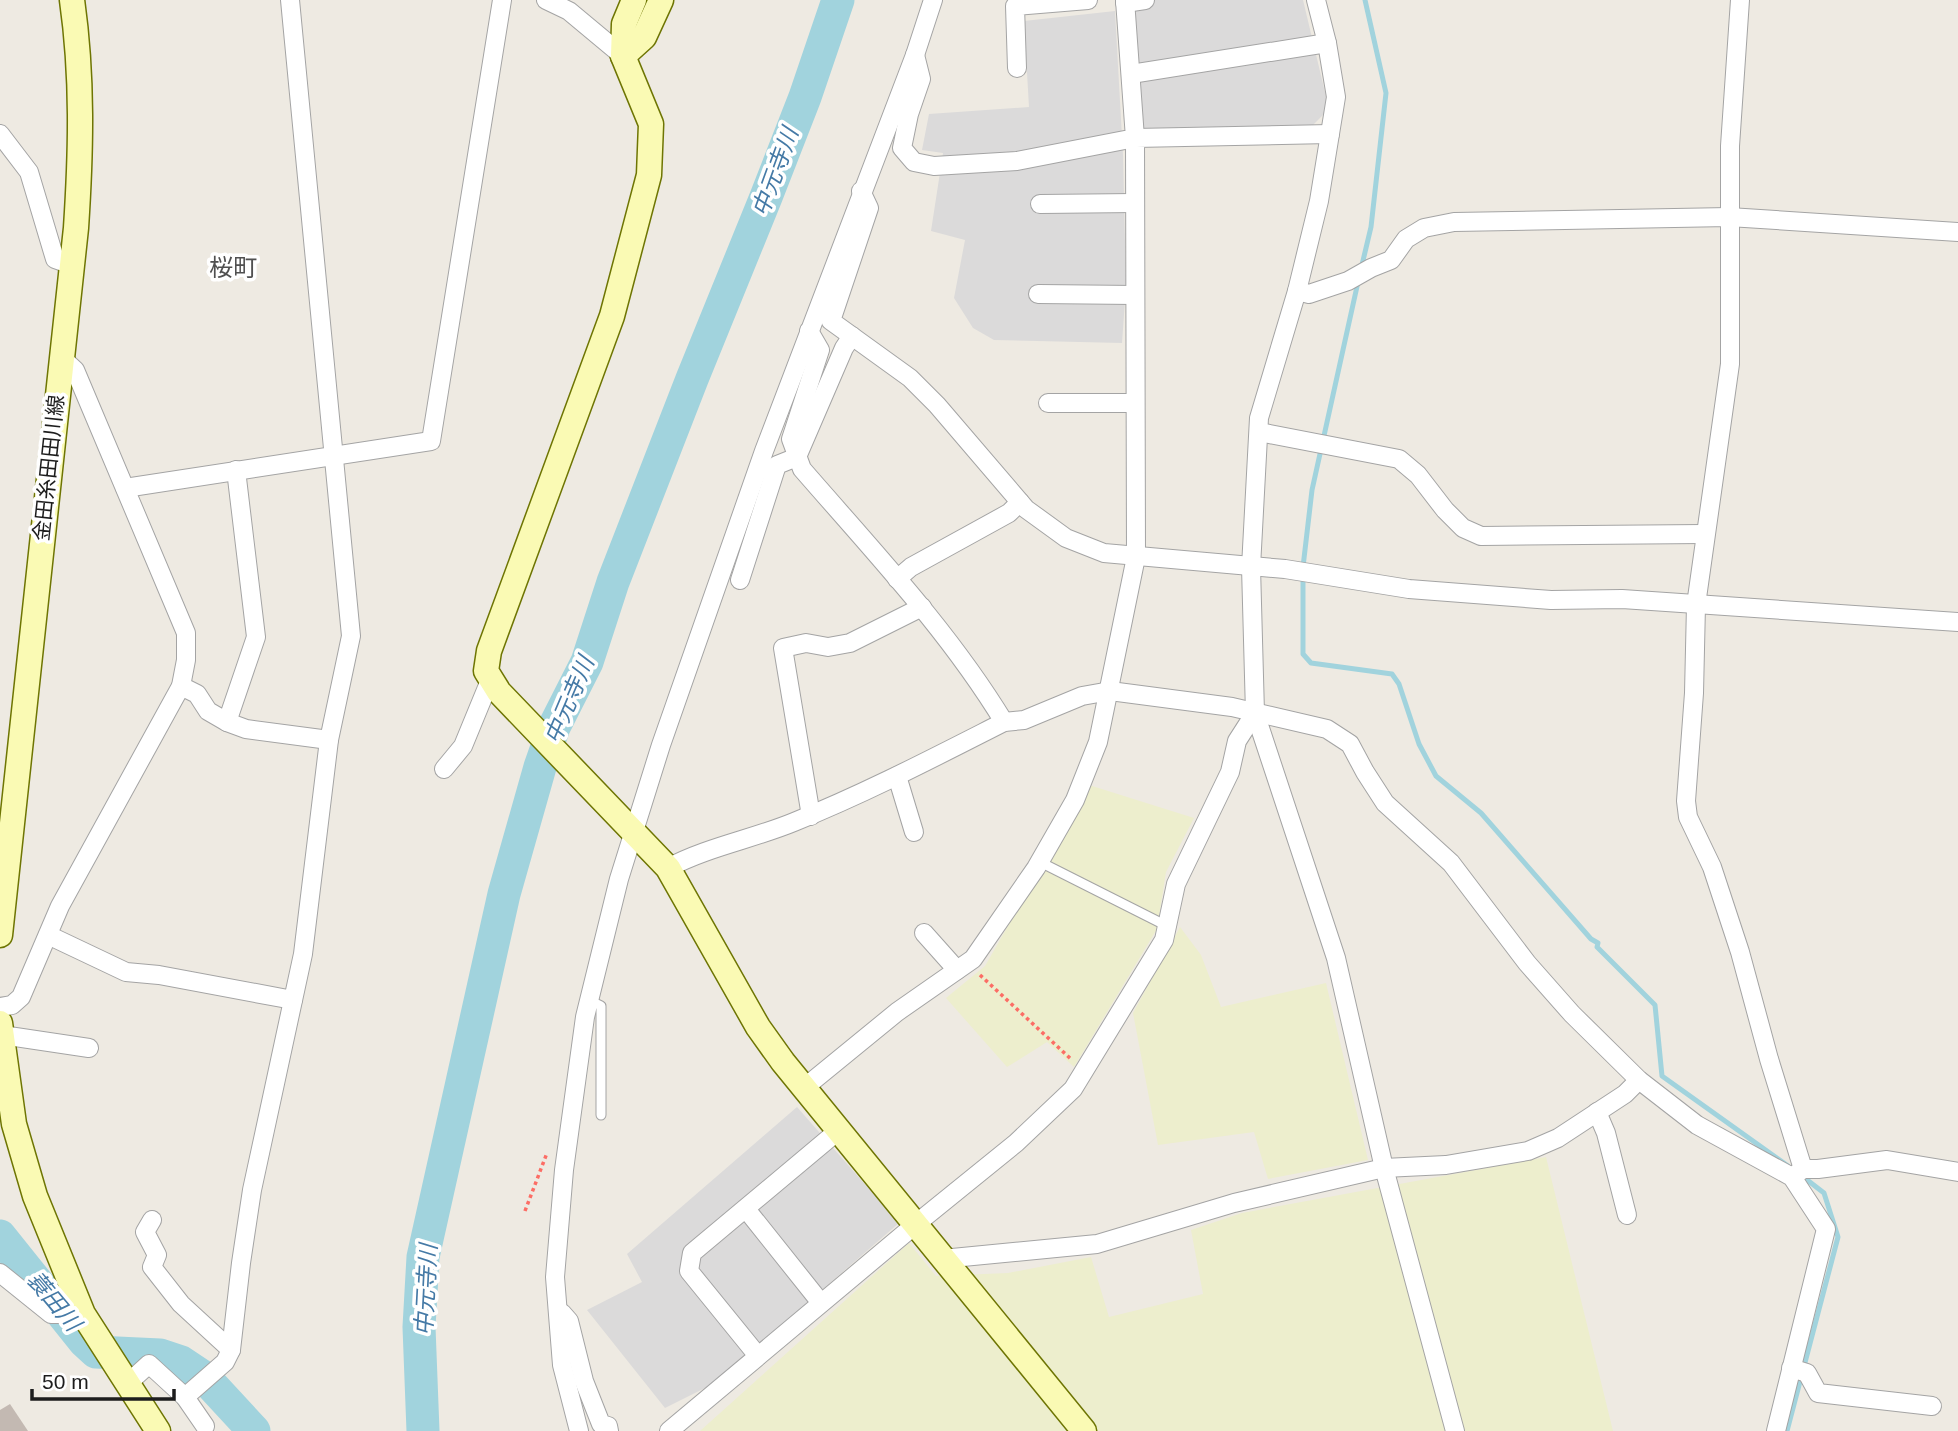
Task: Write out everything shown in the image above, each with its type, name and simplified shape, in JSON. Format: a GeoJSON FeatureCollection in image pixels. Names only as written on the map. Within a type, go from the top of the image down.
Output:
{"type":"FeatureCollection","features":[{"type":"Feature","properties":{"kind":"street","name":"金田糸田田川線"},"geometry":{"type":"LineString","coordinates":[[0,935],[77,216],[81,87],[72,0]]}},
{"type":"Feature","properties":{"kind":"street"},"geometry":{"type":"LineString","coordinates":[[185,1397],[225,1362],[231,1350],[252,1190],[303,954],[329,740],[352,636],[290,0]]}},
{"type":"Feature","properties":{"kind":"street"},"geometry":{"type":"LineString","coordinates":[[125,488],[430,441],[502,0]]}},
{"type":"Feature","properties":{"kind":"street"},"geometry":{"type":"LineString","coordinates":[[546,0],[569,11],[623,56]]}},
{"type":"Feature","properties":{"kind":"street"},"geometry":{"type":"LineString","coordinates":[[634,0],[624,24],[623,56],[651,124],[649,175],[612,316],[489,651],[486,671],[495,685],[668,868],[758,1027],[804,1088],[1084,1431]]}},
{"type":"Feature","properties":{"kind":"street"},"geometry":{"type":"LineString","coordinates":[[623,56],[644,37],[661,0]]}},
{"type":"Feature","properties":{"kind":"street"},"geometry":{"type":"LineString","coordinates":[[579,1431],[562,1365],[557,1308],[555,1278],[561,1202],[585,1017],[629,829],[759,464],[915,55],[933,0]]}},
{"type":"Feature","properties":{"kind":"street"},"geometry":{"type":"LineString","coordinates":[[1017,68],[1015,6],[1087,0]]}},
{"type":"Feature","properties":{"kind":"street"},"geometry":{"type":"LineString","coordinates":[[804,1088],[897,1012],[973,959],[1040,862],[1075,800],[1098,743],[1136,557],[1135,138],[1125,2],[1145,0]]}},
{"type":"Feature","properties":{"kind":"street"},"geometry":{"type":"LineString","coordinates":[[1316,0],[1336,97],[1319,201],[1297,291],[1259,418],[1251,567],[1255,713],[1336,958],[1384,1168],[1455,1431]]}},
{"type":"Feature","properties":{"kind":"street"},"geometry":{"type":"LineString","coordinates":[[1740,0],[1730,146],[1730,363],[1696,605],[1694,693],[1686,801],[1688,817],[1716,880],[1797,1173],[1826,1229],[1776,1431]]}},
{"type":"Feature","properties":{"kind":"street"},"geometry":{"type":"LineString","coordinates":[[1131,74],[1327,43]]}},
{"type":"Feature","properties":{"kind":"street"},"geometry":{"type":"LineString","coordinates":[[915,55],[921,79],[909,114],[902,148],[914,162],[934,166],[1017,161],[1135,138],[1330,134]]}},
{"type":"Feature","properties":{"kind":"street"},"geometry":{"type":"LineString","coordinates":[[0,134],[29,172],[55,259],[72,265]]}},
{"type":"Feature","properties":{"kind":"street"},"geometry":{"type":"LineString","coordinates":[[861,191],[869,208],[831,321],[911,378],[1020,502],[1066,538],[1104,553],[1285,569],[1409,589],[1551,600],[1622,599],[1958,622]]}},
{"type":"Feature","properties":{"kind":"street"},"geometry":{"type":"LineString","coordinates":[[1040,204],[1135,203]]}},
{"type":"Feature","properties":{"kind":"street"},"geometry":{"type":"LineString","coordinates":[[1297,291],[1309,294],[1348,281],[1391,260],[1406,239],[1424,228],[1454,222],[1729,217],[1958,232]]}},
{"type":"Feature","properties":{"kind":"street"},"geometry":{"type":"LineString","coordinates":[[1038,294],[1135,295]]}},
{"type":"Feature","properties":{"kind":"street"},"geometry":{"type":"LineString","coordinates":[[809,331],[820,350],[791,439],[802,469],[922,607],[985,691],[1004,722]]}},
{"type":"Feature","properties":{"kind":"street"},"geometry":{"type":"LineString","coordinates":[[740,580],[777,465],[797,457],[844,348],[852,336]]}},
{"type":"Feature","properties":{"kind":"street"},"geometry":{"type":"LineString","coordinates":[[0,1007],[12,1005],[21,997],[60,906],[181,686],[186,660],[186,633],[75,370],[61,357]]}},
{"type":"Feature","properties":{"kind":"street"},"geometry":{"type":"LineString","coordinates":[[1048,403],[1135,403]]}},
{"type":"Feature","properties":{"kind":"street"},"geometry":{"type":"LineString","coordinates":[[1259,432],[1399,459],[1418,475],[1463,528],[1481,536],[1704,534]]}},
{"type":"Feature","properties":{"kind":"street"},"geometry":{"type":"LineString","coordinates":[[226,722],[256,638],[236,470]]}},
{"type":"Feature","properties":{"kind":"street"},"geometry":{"type":"LineString","coordinates":[[897,579],[911,567],[1009,513],[1020,502]]}},
{"type":"Feature","properties":{"kind":"street"},"geometry":{"type":"LineString","coordinates":[[811,816],[783,648],[806,643],[828,647],[850,643],[922,607]]}},
{"type":"Feature","properties":{"kind":"street"},"geometry":{"type":"LineString","coordinates":[[443,769],[463,746],[495,685]]}},
{"type":"Feature","properties":{"kind":"street"},"geometry":{"type":"LineString","coordinates":[[181,686],[197,694],[208,711],[226,722],[246,729],[329,740]]}},
{"type":"Feature","properties":{"kind":"street"},"geometry":{"type":"LineString","coordinates":[[668,868],[688,857],[723,848],[811,816],[1004,722],[1024,720],[1082,696],[1110,691],[1232,707],[1327,729],[1350,744],[1385,803],[1451,863],[1527,962],[1572,1014],[1639,1080],[1697,1125],[1797,1173],[1887,1160],[1958,1172]]}},
{"type":"Feature","properties":{"kind":"street"},"geometry":{"type":"LineString","coordinates":[[669,1431],[1016,1143],[1073,1089],[1164,940],[1176,884],[1230,772],[1237,741],[1255,713]]}},
{"type":"Feature","properties":{"kind":"street"},"geometry":{"type":"LineString","coordinates":[[897,776],[914,832]]}},
{"type":"Feature","properties":{"kind":"street"},"geometry":{"type":"LineString","coordinates":[[924,933],[962,966]]}},
{"type":"Feature","properties":{"kind":"street"},"geometry":{"type":"LineString","coordinates":[[48,934],[127,972],[159,975],[293,1000]]}},
{"type":"Feature","properties":{"kind":"street"},"geometry":{"type":"LineString","coordinates":[[89,1048],[1,1029],[14,1124],[35,1195],[83,1314],[158,1431]]}},
{"type":"Feature","properties":{"kind":"street"},"geometry":{"type":"LineString","coordinates":[[942,1259],[1097,1244],[1234,1203],[1384,1168],[1446,1165],[1528,1151],[1558,1138],[1625,1094],[1639,1080]]}},
{"type":"Feature","properties":{"kind":"street"},"geometry":{"type":"LineString","coordinates":[[1597,1112],[1606,1133],[1627,1215]]}},
{"type":"Feature","properties":{"kind":"street"},"geometry":{"type":"LineString","coordinates":[[758,1356],[689,1271],[692,1253],[839,1130]]}},
{"type":"Feature","properties":{"kind":"street"},"geometry":{"type":"LineString","coordinates":[[746,1209],[821,1303]]}},
{"type":"Feature","properties":{"kind":"street"},"geometry":{"type":"LineString","coordinates":[[152,1220],[145,1231],[157,1255],[152,1267],[181,1304],[231,1350]]}},
{"type":"Feature","properties":{"kind":"street"},"geometry":{"type":"LineString","coordinates":[[0,1273],[51,1314],[83,1314]]}},
{"type":"Feature","properties":{"kind":"street"},"geometry":{"type":"LineString","coordinates":[[557,1308],[569,1321],[584,1381],[604,1429]]}},
{"type":"Feature","properties":{"kind":"street"},"geometry":{"type":"LineString","coordinates":[[127,1384],[149,1364],[185,1397],[205,1426]]}},
{"type":"Feature","properties":{"kind":"street"},"geometry":{"type":"LineString","coordinates":[[1791,1368],[1807,1373],[1818,1393],[1932,1406]]}},
{"type":"Feature","properties":{"kind":"lane"},"geometry":{"type":"LineString","coordinates":[[1040,862],[1167,926]]}},
{"type":"Feature","properties":{"kind":"lane"},"geometry":{"type":"LineString","coordinates":[[590,1000],[601,1006],[601,1115]]}},
{"type":"Feature","properties":{"kind":"path"},"geometry":{"type":"LineString","coordinates":[[962,966],[1084,1071]]}},
{"type":"Feature","properties":{"kind":"path"},"geometry":{"type":"LineString","coordinates":[[525,1211],[548,1150]]}},
{"type":"Feature","properties":{"kind":"shaded area"},"geometry":{"type":"Polygon","coordinates":[[[1132,0],[1303,0],[1329,109],[1312,126],[1144,130],[1132,0]]]}},
{"type":"Feature","properties":{"kind":"shaded area"},"geometry":{"type":"Polygon","coordinates":[[[1115,11],[1123,155],[1126,286],[1122,343],[994,340],[973,328],[954,298],[965,240],[931,231],[943,153],[922,150],[929,114],[1029,107],[1024,21],[1115,11]]]}},
{"type":"Feature","properties":{"kind":"shaded area"},"geometry":{"type":"Polygon","coordinates":[[[797,1107],[899,1223],[715,1383],[665,1408],[587,1310],[642,1282],[627,1254],[797,1107]]]}},
{"type":"Feature","properties":{"kind":"green space"},"geometry":{"type":"Polygon","coordinates":[[[1089,785],[1194,818],[1166,872],[1157,929],[1074,1067],[1047,1042],[1007,1067],[946,998],[985,966],[1089,785]]]}},
{"type":"Feature","properties":{"kind":"green space"},"geometry":{"type":"Polygon","coordinates":[[[1180,927],[1201,955],[1221,1007],[1326,983],[1368,1160],[1268,1179],[1254,1132],[1158,1145],[1133,1013],[1180,927]]]}},
{"type":"Feature","properties":{"kind":"green space"},"geometry":{"type":"Polygon","coordinates":[[[1546,1157],[1613,1431],[700,1431],[909,1243],[936,1276],[1008,1273],[1091,1257],[1109,1317],[1203,1294],[1191,1230],[1242,1213],[1546,1157]]]}},
{"type":"Feature","properties":{"kind":"building"},"geometry":{"type":"Polygon","coordinates":[[[10,1404],[28,1431],[0,1431],[0,1410],[10,1404]]]}},
{"type":"Feature","properties":{"kind":"waterway","name":"中元寺川"},"geometry":{"type":"LineString","coordinates":[[423,1431],[419,1327],[423,1257],[504,894],[540,767],[554,727],[587,662],[613,582],[805,97],[838,0]]}},
{"type":"Feature","properties":{"kind":"waterway"},"geometry":{"type":"LineString","coordinates":[[1361,269],[1371,227],[1386,93],[1365,0]]}},
{"type":"Feature","properties":{"kind":"waterway"},"geometry":{"type":"LineString","coordinates":[[1358,282],[1312,490],[1303,567],[1303,654],[1311,663],[1392,674],[1399,684],[1419,744],[1436,776],[1481,813],[1591,939],[1598,943],[1597,947],[1655,1005],[1662,1076],[1788,1166]]}},
{"type":"Feature","properties":{"kind":"waterway"},"geometry":{"type":"LineString","coordinates":[[1787,1431],[1838,1237],[1824,1193],[1802,1176]]}},
{"type":"Feature","properties":{"kind":"waterway","name":"蓑田川"},"geometry":{"type":"LineString","coordinates":[[0,1236],[84,1341],[96,1352],[160,1355],[181,1362],[205,1378],[254,1431]]}},
{"type":"Feature","properties":{"kind":"district","name":"桜町"},"geometry":{"type":"Point","coordinates":[233,268]}}]}
